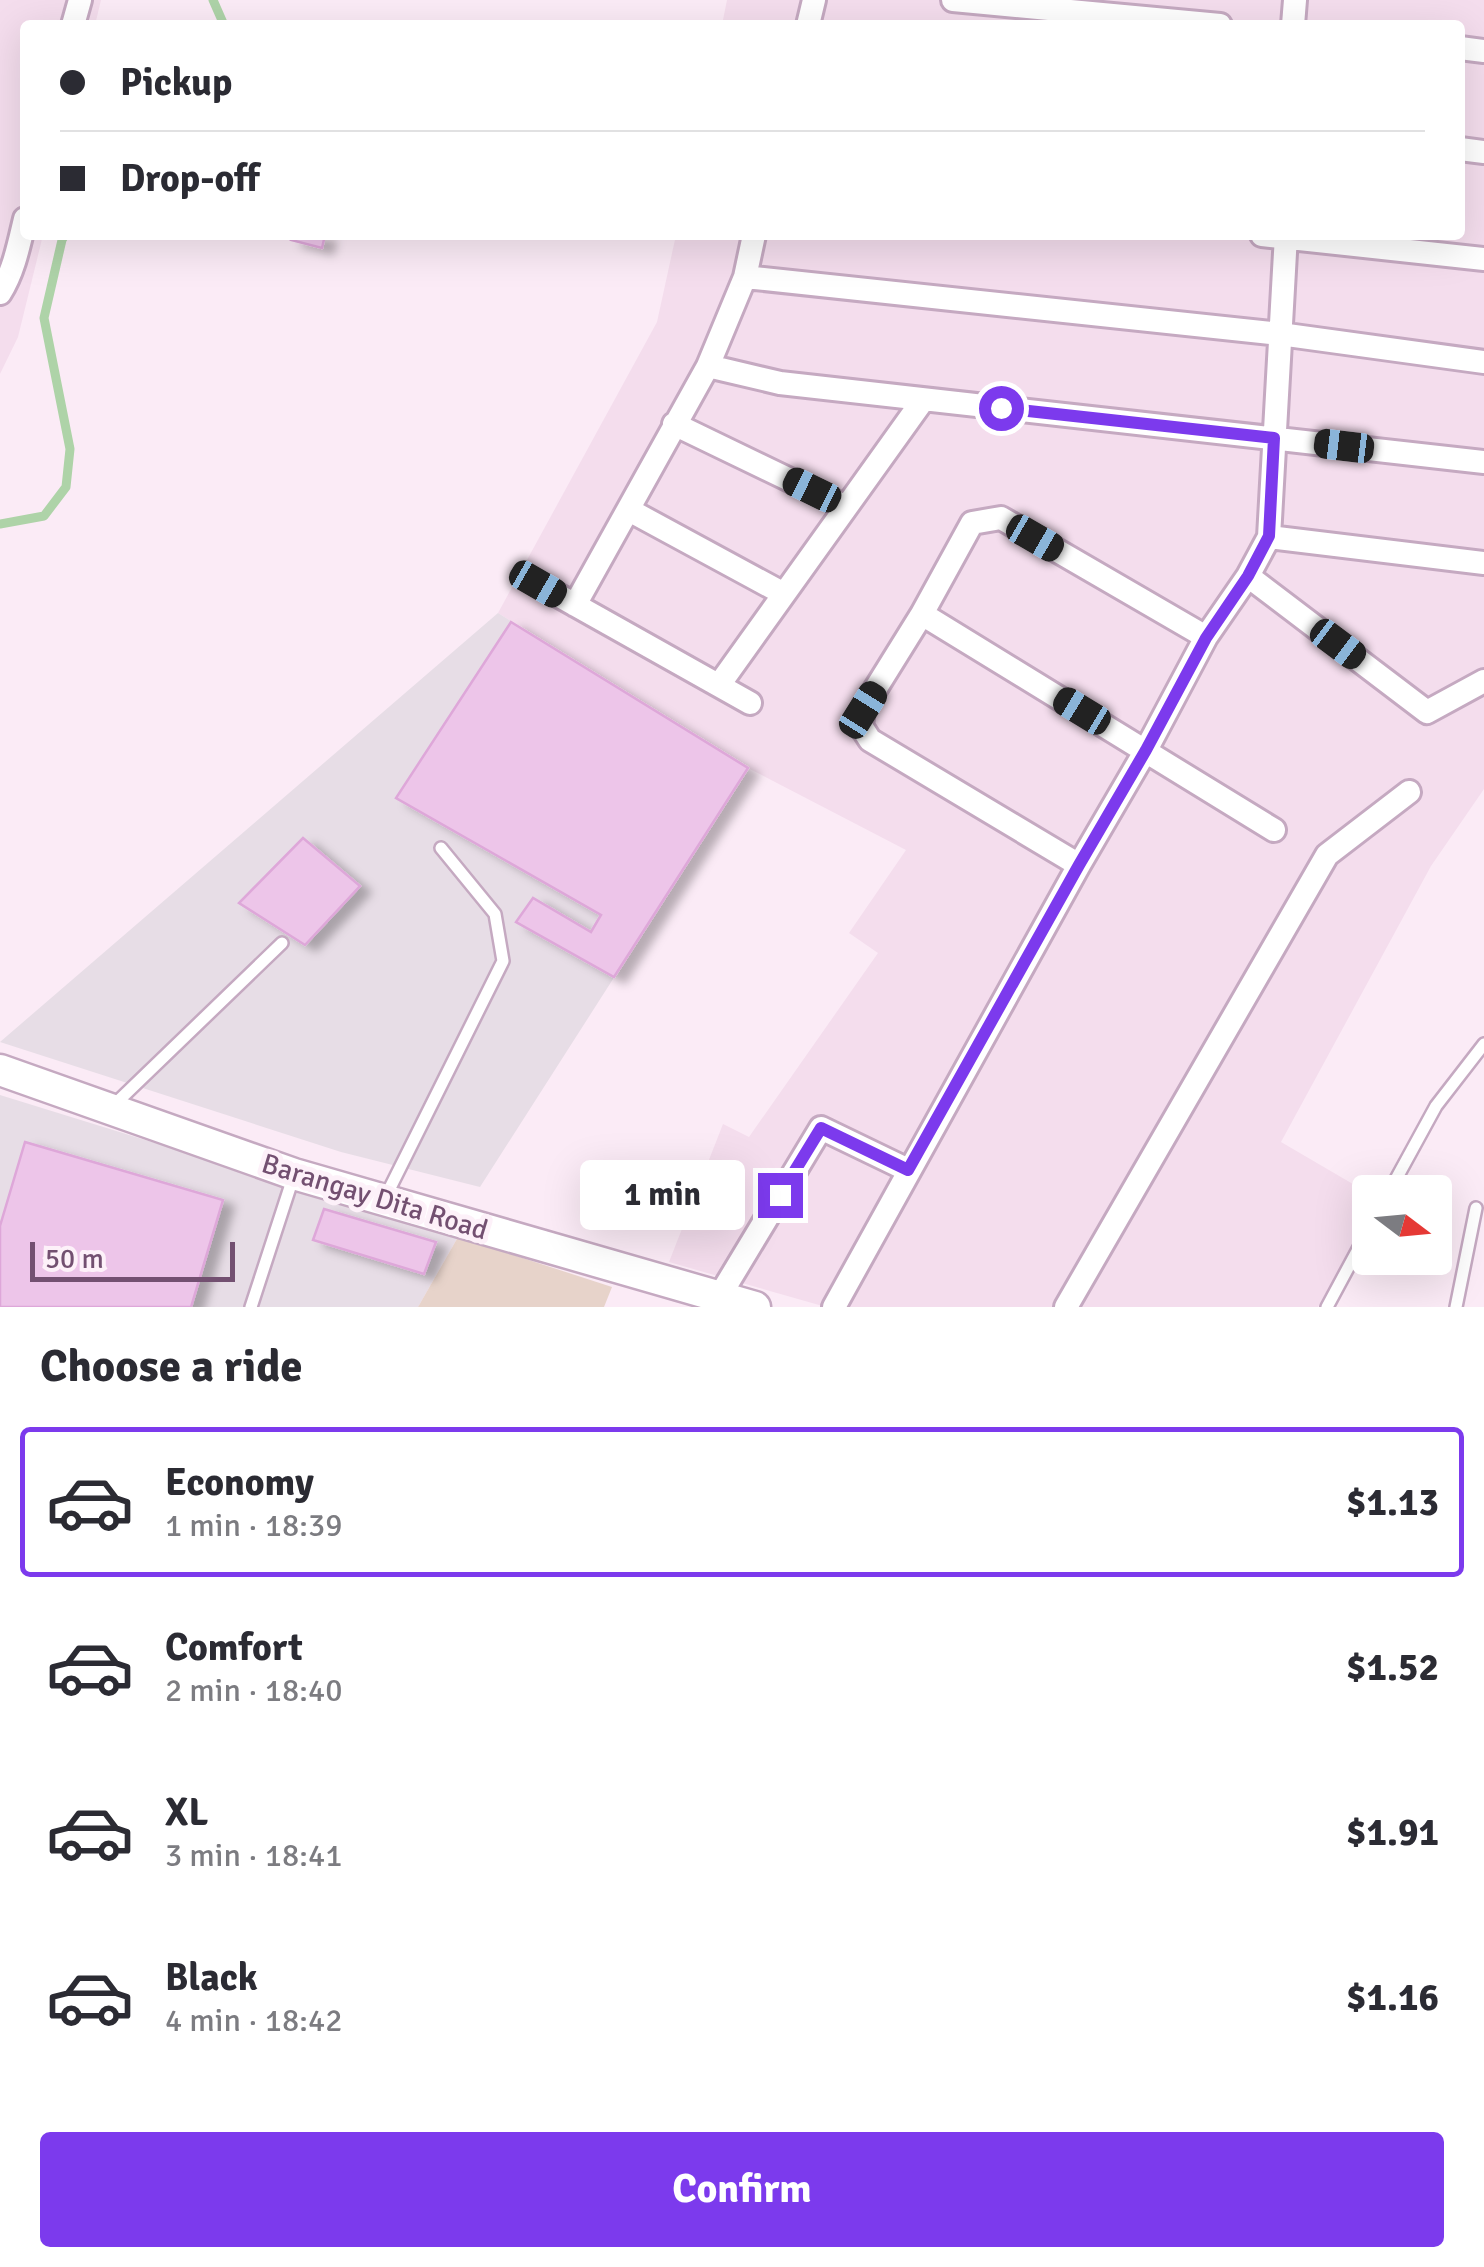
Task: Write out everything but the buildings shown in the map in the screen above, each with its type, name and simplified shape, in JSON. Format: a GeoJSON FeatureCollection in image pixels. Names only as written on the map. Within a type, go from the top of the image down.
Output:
{"type":"FeatureCollection","features":[{"type":"Feature","properties":{"kind":"street"},"geometry":{"type":"LineString","coordinates":[[953,0],[1167,20]]}},
{"type":"Feature","properties":{"kind":"street"},"geometry":{"type":"LineString","coordinates":[[0,293],[20,239]]}},
{"type":"Feature","properties":{"kind":"street"},"geometry":{"type":"LineString","coordinates":[[575,604],[708,366],[744,277],[753,240]]}},
{"type":"Feature","properties":{"kind":"street"},"geometry":{"type":"LineString","coordinates":[[834,1307],[1206,638],[1248,576],[1269,536],[1286,240]]}},
{"type":"Feature","properties":{"kind":"street"},"geometry":{"type":"LineString","coordinates":[[1322,240],[1484,258]]}},
{"type":"Feature","properties":{"kind":"street"},"geometry":{"type":"LineString","coordinates":[[744,277],[1280,334],[1484,362]]}},
{"type":"Feature","properties":{"kind":"street"},"geometry":{"type":"LineString","coordinates":[[708,366],[780,384],[1484,462]]}},
{"type":"Feature","properties":{"kind":"street"},"geometry":{"type":"LineString","coordinates":[[719,686],[923,400]]}},
{"type":"Feature","properties":{"kind":"street"},"geometry":{"type":"LineString","coordinates":[[674,424],[846,507]]}},
{"type":"Feature","properties":{"kind":"street"},"geometry":{"type":"LineString","coordinates":[[628,510],[784,594]]}},
{"type":"Feature","properties":{"kind":"street"},"geometry":{"type":"LineString","coordinates":[[1079,865],[870,740],[861,726],[863,710],[972,523],[1001,518],[1206,638]]}},
{"type":"Feature","properties":{"kind":"street"},"geometry":{"type":"LineString","coordinates":[[1269,536],[1484,563]]}},
{"type":"Feature","properties":{"kind":"street"},"geometry":{"type":"LineString","coordinates":[[1248,576],[1427,712],[1484,681]]}},
{"type":"Feature","properties":{"kind":"street"},"geometry":{"type":"LineString","coordinates":[[538,584],[750,703]]}},
{"type":"Feature","properties":{"kind":"street"},"geometry":{"type":"LineString","coordinates":[[922,614],[1274,830]]}},
{"type":"Feature","properties":{"kind":"street"},"geometry":{"type":"LineString","coordinates":[[1066,1307],[1328,856],[1409,792]]}},
{"type":"Feature","properties":{"kind":"street","name":"Barangay Dita Road"},"geometry":{"type":"LineString","coordinates":[[0,1070],[294,1174],[715,1301],[755,1307]]}},
{"type":"Feature","properties":{"kind":"street"},"geometry":{"type":"LineString","coordinates":[[715,1301],[821,1128],[908,1170]]}},
{"type":"Feature","properties":{"kind":"lane"},"geometry":{"type":"LineString","coordinates":[[384,1200],[503,961],[495,914],[442,848]]}},
{"type":"Feature","properties":{"kind":"lane"},"geometry":{"type":"LineString","coordinates":[[110,1109],[282,943]]}},
{"type":"Feature","properties":{"kind":"lane"},"geometry":{"type":"LineString","coordinates":[[1398,1175],[1436,1106],[1484,1044]]}},
{"type":"Feature","properties":{"kind":"lane"},"geometry":{"type":"LineString","coordinates":[[251,1307],[294,1174]]}},
{"type":"Feature","properties":{"kind":"lane"},"geometry":{"type":"LineString","coordinates":[[1456,1307],[1476,1208]]}},
{"type":"Feature","properties":{"kind":"lane"},"geometry":{"type":"LineString","coordinates":[[1327,1307],[1352,1261]]}},
{"type":"Feature","properties":{"kind":"shaded area"},"geometry":{"type":"Polygon","coordinates":[[[0,0],[101,0],[96,20],[20,20],[20,240],[42,240],[18,337],[0,374],[0,0]]]}},
{"type":"Feature","properties":{"kind":"shaded area"},"geometry":{"type":"Polygon","coordinates":[[[727,0],[1484,0],[1484,789],[1431,866],[1281,1142],[1352,1183],[1352,1246],[1318,1307],[826,1307],[669,1262],[723,1124],[749,1137],[878,953],[849,933],[906,850],[748,768],[498,613],[657,322],[675,240],[1465,240],[1465,20],[723,20],[727,0]]]}},
{"type":"Feature","properties":{"kind":"shaded area"},"geometry":{"type":"Polygon","coordinates":[[[498,613],[748,768],[480,1187],[341,1152],[0,1042],[498,613]]]}},
{"type":"Feature","properties":{"kind":"shaded area"},"geometry":{"type":"Polygon","coordinates":[[[0,1095],[458,1237],[418,1307],[0,1307],[0,1095]]]}},
{"type":"Feature","properties":{"kind":"shaded area"},"geometry":{"type":"Polygon","coordinates":[[[458,1237],[612,1287],[604,1307],[418,1307],[458,1237]]]}},
{"type":"Feature","properties":{"kind":"waterway"},"geometry":{"type":"LineString","coordinates":[[213,0],[222,20]]}},
{"type":"Feature","properties":{"kind":"waterway"},"geometry":{"type":"LineString","coordinates":[[0,524],[44,516],[66,487],[70,449],[44,318],[62,240]]}},
{"type":"Feature","properties":{"kind":"route"},"geometry":{"type":"LineString","coordinates":[[780,1195],[821,1128],[908,1170],[1206,638],[1248,576],[1269,536],[1274,438],[1001,408]]}}]}
